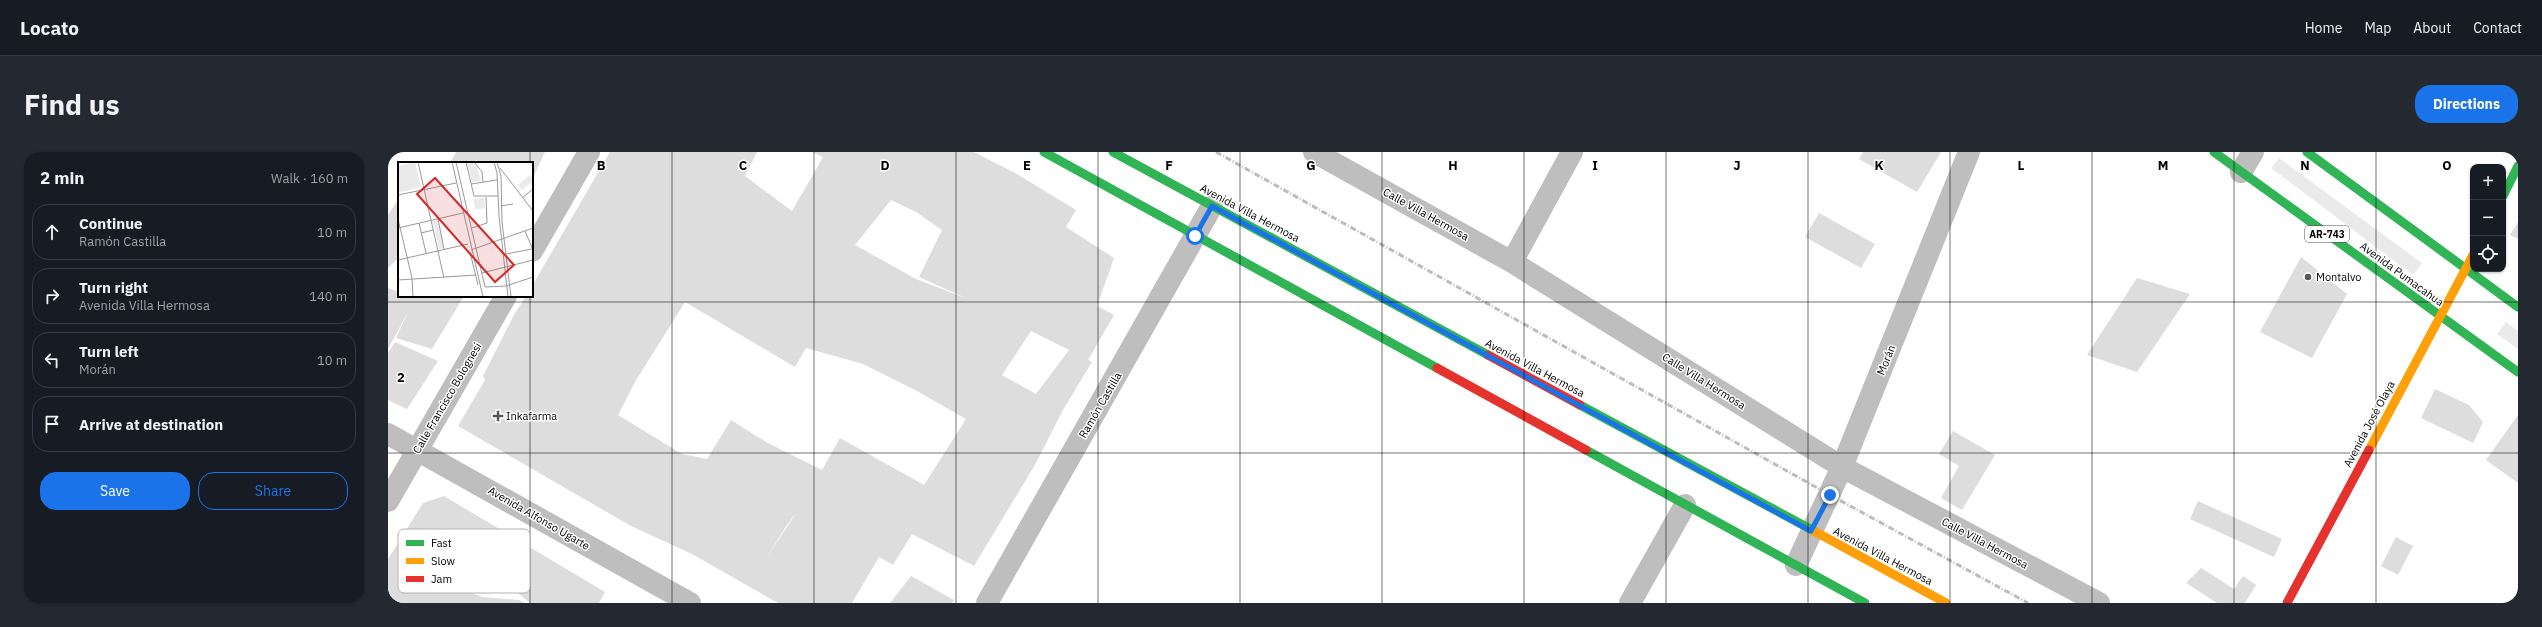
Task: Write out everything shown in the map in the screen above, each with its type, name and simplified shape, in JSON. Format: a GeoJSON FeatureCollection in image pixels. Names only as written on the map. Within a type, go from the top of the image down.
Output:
{"type":"FeatureCollection","features":[{"type":"Feature","properties":{"kind":"main road"},"geometry":{"type":"LineString","coordinates":[[1044,152],[1865,603]]}},
{"type":"Feature","properties":{"kind":"main road","name":"Avenida Villa Hermosa"},"geometry":{"type":"LineString","coordinates":[[1113,152],[1946,603]]}},
{"type":"Feature","properties":{"kind":"main road","name":"Avenida Pumacahua"},"geometry":{"type":"LineString","coordinates":[[2214,152],[2518,372]]}},
{"type":"Feature","properties":{"kind":"main road"},"geometry":{"type":"LineString","coordinates":[[2307,152],[2518,307]]}},
{"type":"Feature","properties":{"kind":"main road"},"geometry":{"type":"LineString","coordinates":[[2506,190],[2518,166]]}},
{"type":"Feature","properties":{"kind":"main road","name":"Avenida José Olaya"},"geometry":{"type":"LineString","coordinates":[[2287,603],[2470,261]]}},
{"type":"Feature","properties":{"kind":"street"},"geometry":{"type":"LineString","coordinates":[[533,249],[589,152]]}},
{"type":"Feature","properties":{"kind":"street","name":"Calle Villa Hermosa"},"geometry":{"type":"LineString","coordinates":[[1314,152],[1512,262],[1842,467],[2099,603]]}},
{"type":"Feature","properties":{"kind":"street"},"geometry":{"type":"LineString","coordinates":[[1512,262],[1572,152]]}},
{"type":"Feature","properties":{"kind":"street","name":"Morán"},"geometry":{"type":"LineString","coordinates":[[1796,565],[1842,467],[1969,152]]}},
{"type":"Feature","properties":{"kind":"street"},"geometry":{"type":"LineString","coordinates":[[2241,172],[2253,152]]}},
{"type":"Feature","properties":{"kind":"street","name":"Ramón Castilla"},"geometry":{"type":"LineString","coordinates":[[987,603],[1212,206]]}},
{"type":"Feature","properties":{"kind":"street","name":"Calle Francisco Bolognesi"},"geometry":{"type":"LineString","coordinates":[[388,501],[505,297]]}},
{"type":"Feature","properties":{"kind":"street","name":"Avenida Alfonso Ugarte"},"geometry":{"type":"LineString","coordinates":[[388,434],[418,449],[690,603]]}},
{"type":"Feature","properties":{"kind":"street"},"geometry":{"type":"LineString","coordinates":[[1630,603],[1685,505]]}},
{"type":"Feature","properties":{"kind":"shaded area"},"geometry":{"type":"Polygon","coordinates":[[[2279,158],[2422,263],[2413,275],[2271,168],[2279,158]]]}},
{"type":"Feature","properties":{"kind":"shaded area"},"geometry":{"type":"Polygon","coordinates":[[[2506,322],[2518,331],[2518,349],[2497,334],[2506,322]]]}},
{"type":"Feature","properties":{"kind":"building"},"geometry":{"type":"Polygon","coordinates":[[[456,152],[545,152],[533,178],[533,162],[451,162],[456,152]]]}},
{"type":"Feature","properties":{"kind":"building"},"geometry":{"type":"Polygon","coordinates":[[[610,152],[757,152],[745,176],[792,211],[823,157],[812,152],[974,152],[1017,174],[1076,210],[1066,227],[1114,258],[1097,306],[1114,315],[1088,360],[1092,362],[1064,408],[1036,463],[974,566],[912,534],[893,565],[879,557],[852,603],[778,603],[692,554],[631,526],[458,426],[485,380],[483,376],[514,315],[525,297],[533,297],[533,284],[610,152]],[[891,200],[855,245],[916,279],[968,299],[919,277],[942,230],[916,212],[891,200]],[[685,302],[635,382],[618,415],[682,454],[707,459],[731,420],[766,442],[822,470],[840,438],[924,485],[966,419],[917,391],[863,364],[806,348],[795,367],[685,302]],[[1031,331],[1002,375],[1036,394],[1069,350],[1031,331]],[[797,512],[787,525],[766,558],[797,512]]]}},
{"type":"Feature","properties":{"kind":"building"},"geometry":{"type":"Polygon","coordinates":[[[1863,152],[1941,152],[1917,192],[1859,159],[1863,152]]]}},
{"type":"Feature","properties":{"kind":"building"},"geometry":{"type":"Polygon","coordinates":[[[398,200],[398,258],[388,268],[388,215],[398,200]]]}},
{"type":"Feature","properties":{"kind":"building"},"geometry":{"type":"Polygon","coordinates":[[[1819,213],[1875,244],[1861,268],[1805,237],[1819,213]]]}},
{"type":"Feature","properties":{"kind":"building"},"geometry":{"type":"Polygon","coordinates":[[[2518,222],[2518,239],[2510,235],[2518,222]]]}},
{"type":"Feature","properties":{"kind":"building"},"geometry":{"type":"Polygon","coordinates":[[[2301,257],[2347,294],[2312,358],[2260,332],[2301,257]]]}},
{"type":"Feature","properties":{"kind":"building"},"geometry":{"type":"Polygon","coordinates":[[[2137,278],[2190,294],[2137,372],[2087,355],[2137,278]]]}},
{"type":"Feature","properties":{"kind":"building"},"geometry":{"type":"Polygon","coordinates":[[[388,288],[398,292],[398,297],[463,297],[432,349],[396,338],[409,310],[388,349],[388,288]]]}},
{"type":"Feature","properties":{"kind":"building"},"geometry":{"type":"Polygon","coordinates":[[[395,342],[438,361],[407,409],[388,400],[388,353],[395,342]]]}},
{"type":"Feature","properties":{"kind":"building"},"geometry":{"type":"Polygon","coordinates":[[[2435,389],[2469,405],[2483,422],[2473,443],[2421,418],[2435,389]]]}},
{"type":"Feature","properties":{"kind":"building"},"geometry":{"type":"Polygon","coordinates":[[[2518,415],[2518,483],[2486,460],[2518,415]]]}},
{"type":"Feature","properties":{"kind":"building"},"geometry":{"type":"Polygon","coordinates":[[[1953,431],[1995,455],[1962,510],[1941,498],[1959,466],[1939,454],[1953,431]]]}},
{"type":"Feature","properties":{"kind":"building"},"geometry":{"type":"Polygon","coordinates":[[[444,496],[499,529],[407,529],[423,503],[444,496]]]}},
{"type":"Feature","properties":{"kind":"building"},"geometry":{"type":"Polygon","coordinates":[[[2198,501],[2282,539],[2274,557],[2190,519],[2198,501]]]}},
{"type":"Feature","properties":{"kind":"building"},"geometry":{"type":"Polygon","coordinates":[[[2396,537],[2413,546],[2398,575],[2381,566],[2396,537]]]}},
{"type":"Feature","properties":{"kind":"building"},"geometry":{"type":"Polygon","coordinates":[[[398,543],[398,593],[471,593],[483,597],[519,600],[525,603],[388,603],[388,559],[398,543]]]}},
{"type":"Feature","properties":{"kind":"building"},"geometry":{"type":"Polygon","coordinates":[[[530,547],[605,592],[599,603],[530,603],[518,593],[530,593],[530,547]]]}},
{"type":"Feature","properties":{"kind":"building"},"geometry":{"type":"Polygon","coordinates":[[[2201,568],[2234,589],[2243,576],[2256,585],[2245,603],[2217,603],[2186,583],[2201,568]]]}},
{"type":"Feature","properties":{"kind":"building"},"geometry":{"type":"Polygon","coordinates":[[[911,576],[954,600],[952,603],[890,603],[911,576]]]}},
{"type":"Feature","properties":{"kind":"railway"},"geometry":{"type":"LineString","coordinates":[[1216,152],[1830,495],[2028,603]]}},
{"type":"Feature","properties":{"kind":"traffic: fast"},"geometry":{"type":"LineString","coordinates":[[1044,152],[1437,368]]}},
{"type":"Feature","properties":{"kind":"traffic: fast"},"geometry":{"type":"LineString","coordinates":[[1113,152],[1488,355]]}},
{"type":"Feature","properties":{"kind":"traffic: fast"},"geometry":{"type":"LineString","coordinates":[[2214,152],[2518,372]]}},
{"type":"Feature","properties":{"kind":"traffic: fast"},"geometry":{"type":"LineString","coordinates":[[2307,152],[2518,307]]}},
{"type":"Feature","properties":{"kind":"traffic: fast"},"geometry":{"type":"LineString","coordinates":[[2506,190],[2518,166]]}},
{"type":"Feature","properties":{"kind":"traffic: fast"},"geometry":{"type":"LineString","coordinates":[[1580,405],[1814,531]]}},
{"type":"Feature","properties":{"kind":"traffic: fast"},"geometry":{"type":"LineString","coordinates":[[1586,450],[1865,603]]}},
{"type":"Feature","properties":{"kind":"traffic: slow"},"geometry":{"type":"LineString","coordinates":[[2369,450],[2470,261]]}},
{"type":"Feature","properties":{"kind":"traffic: slow"},"geometry":{"type":"LineString","coordinates":[[1814,531],[1946,603]]}},
{"type":"Feature","properties":{"kind":"traffic: jam"},"geometry":{"type":"LineString","coordinates":[[1488,355],[1580,405]]}},
{"type":"Feature","properties":{"kind":"traffic: jam"},"geometry":{"type":"LineString","coordinates":[[1437,368],[1586,450]]}},
{"type":"Feature","properties":{"kind":"traffic: jam"},"geometry":{"type":"LineString","coordinates":[[2287,603],[2369,450]]}},
{"type":"Feature","properties":{"kind":"place","name":"Montalvo"},"geometry":{"type":"Point","coordinates":[2308,277]}},
{"type":"Feature","properties":{"kind":"place","name":"Inkafarma"},"geometry":{"type":"Point","coordinates":[498,416]}},
{"type":"Feature","properties":{"kind":"route"},"geometry":{"type":"LineString","coordinates":[[1195,236],[1212,206],[1811,531],[1830,495]]}}]}
